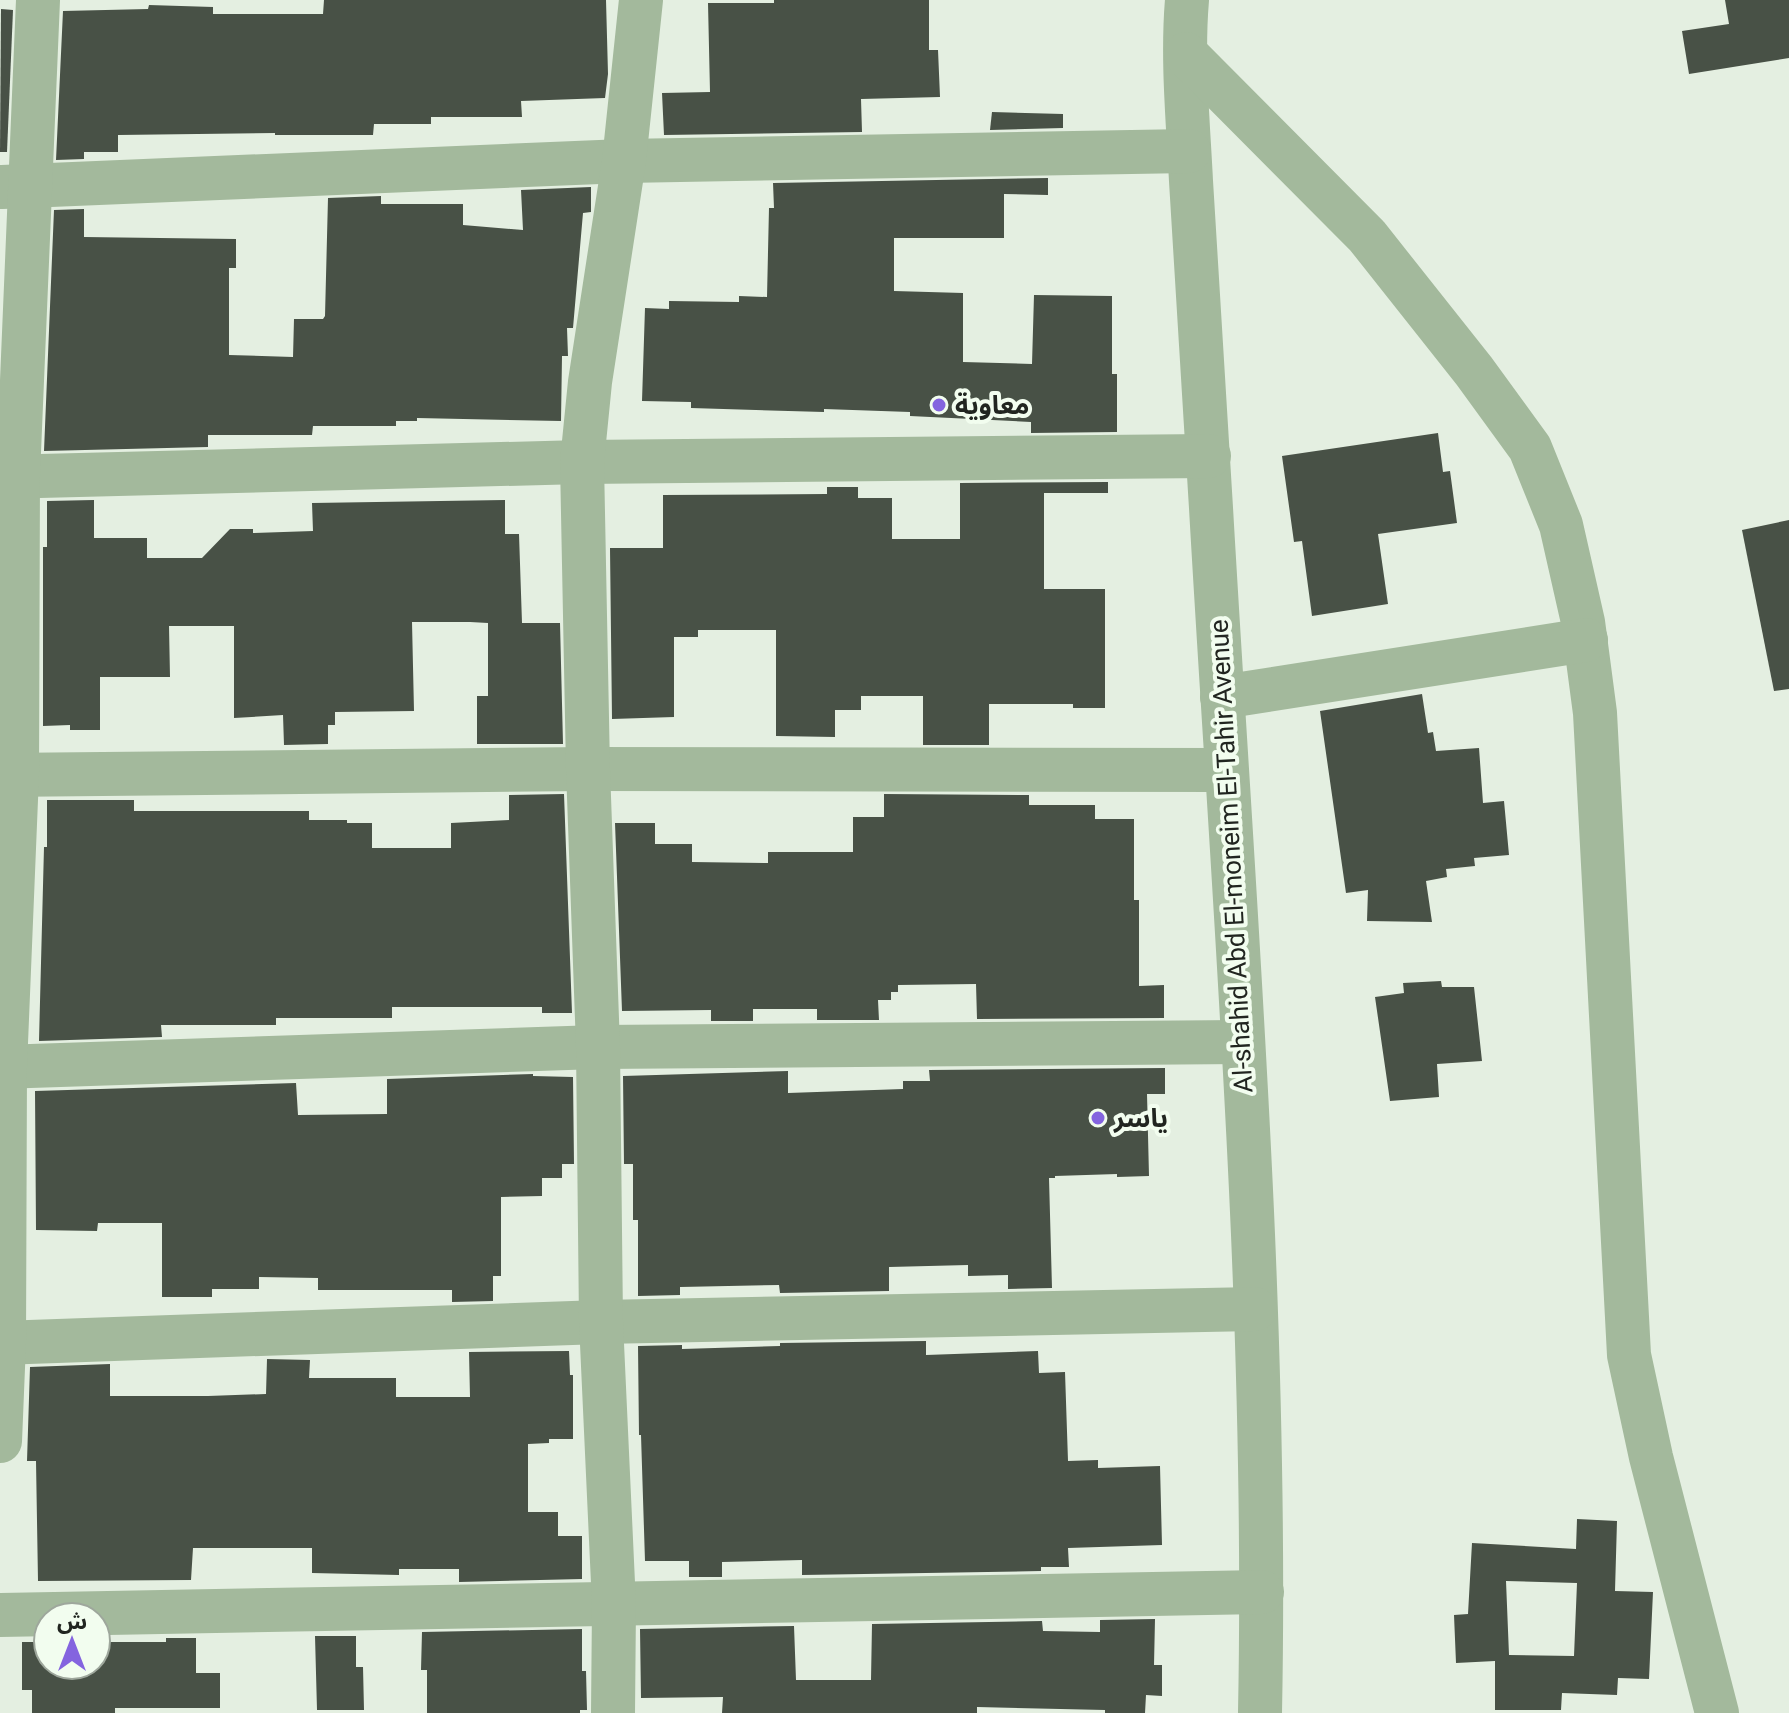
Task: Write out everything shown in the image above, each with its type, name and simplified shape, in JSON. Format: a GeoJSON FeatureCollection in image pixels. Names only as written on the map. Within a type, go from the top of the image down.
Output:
{"type":"FeatureCollection","features":[{"type":"Feature","properties":{"kind":"street"},"geometry":{"type":"LineString","coordinates":[[0,1441],[9,477],[15,186],[38,0]]}},
{"type":"Feature","properties":{"kind":"street"},"geometry":{"type":"LineString","coordinates":[[613,1713],[614,1605],[601,1322],[598,1047],[582,462],[590,382],[624,161],[641,0]]}},
{"type":"Feature","properties":{"kind":"street","name":"Al-shahid Abd El-moneim El-Tahir Avenue"},"geometry":{"type":"LineString","coordinates":[[1187,0],[1189,151],[1243,1042],[1255,1309],[1262,1592],[1260,1713]]}},
{"type":"Feature","properties":{"kind":"street"},"geometry":{"type":"LineString","coordinates":[[1186,54],[1367,236],[1474,371],[1530,448],[1561,525],[1586,640],[1595,713],[1629,1355],[1651,1457],[1717,1713]]}},
{"type":"Feature","properties":{"kind":"street"},"geometry":{"type":"LineString","coordinates":[[15,186],[624,161],[1189,151]]}},
{"type":"Feature","properties":{"kind":"street"},"geometry":{"type":"LineString","coordinates":[[9,477],[582,462],[1209,456]]}},
{"type":"Feature","properties":{"kind":"street"},"geometry":{"type":"LineString","coordinates":[[1222,697],[1586,640]]}},
{"type":"Feature","properties":{"kind":"street"},"geometry":{"type":"LineString","coordinates":[[8,775],[588,769],[1226,770]]}},
{"type":"Feature","properties":{"kind":"street"},"geometry":{"type":"LineString","coordinates":[[2,1067],[598,1047],[1243,1042]]}},
{"type":"Feature","properties":{"kind":"street"},"geometry":{"type":"LineString","coordinates":[[2,1343],[601,1322],[1255,1309]]}},
{"type":"Feature","properties":{"kind":"street"},"geometry":{"type":"LineString","coordinates":[[0,1615],[1262,1592]]}},
{"type":"Feature","properties":{"kind":"building"},"geometry":{"type":"Polygon","coordinates":[[[324,0],[606,0],[608,74],[605,98],[521,101],[522,117],[431,117],[431,124],[374,124],[373,135],[118,135],[118,152],[84,152],[84,159],[56,160],[63,11],[148,9],[149,5],[213,7],[213,14],[323,14],[324,0]]]}},
{"type":"Feature","properties":{"kind":"building"},"geometry":{"type":"Polygon","coordinates":[[[774,0],[929,0],[929,50],[938,50],[940,97],[861,99],[862,132],[664,135],[662,93],[710,92],[708,3],[774,3],[774,0]]]}},
{"type":"Feature","properties":{"kind":"building"},"geometry":{"type":"Polygon","coordinates":[[[1725,0],[1789,0],[1789,58],[1689,74],[1682,31],[1729,24],[1725,0]]]}},
{"type":"Feature","properties":{"kind":"building"},"geometry":{"type":"Polygon","coordinates":[[[1,9],[13,10],[7,152],[0,152],[1,9]]]}},
{"type":"Feature","properties":{"kind":"building"},"geometry":{"type":"Polygon","coordinates":[[[992,112],[1063,114],[1063,128],[990,130],[992,112]]]}},
{"type":"Feature","properties":{"kind":"building"},"geometry":{"type":"Polygon","coordinates":[[[1048,178],[1048,195],[1004,194],[1004,238],[894,238],[894,291],[963,293],[963,362],[1032,364],[1034,295],[1112,296],[1112,374],[1117,374],[1117,432],[1031,433],[1031,422],[910,416],[910,412],[691,408],[691,402],[642,401],[645,308],[669,309],[669,301],[739,302],[739,296],[767,297],[769,208],[774,208],[773,183],[1048,178]]]}},
{"type":"Feature","properties":{"kind":"building"},"geometry":{"type":"Polygon","coordinates":[[[591,187],[591,212],[583,213],[573,328],[567,328],[568,356],[562,356],[561,421],[417,418],[417,421],[396,421],[396,426],[313,426],[312,435],[208,435],[208,447],[44,451],[54,210],[84,209],[84,237],[236,239],[236,268],[229,268],[229,355],[293,357],[294,319],[323,319],[325,316],[328,198],[381,196],[381,204],[463,204],[463,225],[523,230],[521,190],[591,187]]]}},
{"type":"Feature","properties":{"kind":"building"},"geometry":{"type":"Polygon","coordinates":[[[1438,433],[1443,472],[1450,471],[1457,523],[1378,534],[1388,604],[1312,616],[1302,541],[1294,542],[1282,456],[1438,433]]]}},
{"type":"Feature","properties":{"kind":"building"},"geometry":{"type":"Polygon","coordinates":[[[1108,482],[1108,493],[1044,493],[1044,589],[1105,589],[1105,708],[1073,708],[1073,704],[989,704],[989,745],[923,745],[923,696],[861,696],[861,710],[835,710],[835,737],[776,736],[776,630],[698,630],[698,637],[674,637],[674,717],[612,719],[610,548],[663,548],[663,495],[827,494],[827,487],[858,487],[858,498],[892,498],[892,539],[960,539],[960,483],[1108,482]]]}},
{"type":"Feature","properties":{"kind":"building"},"geometry":{"type":"Polygon","coordinates":[[[94,500],[94,538],[147,538],[147,558],[202,558],[230,529],[253,529],[253,533],[313,531],[312,503],[505,500],[505,534],[519,534],[522,623],[560,623],[563,744],[477,744],[477,696],[488,696],[488,623],[470,622],[412,622],[414,711],[335,712],[335,725],[328,725],[328,744],[284,745],[283,715],[234,718],[234,626],[169,626],[170,677],[100,677],[100,730],[70,730],[70,725],[43,726],[43,547],[47,547],[47,501],[94,500]]]}},
{"type":"Feature","properties":{"kind":"building"},"geometry":{"type":"Polygon","coordinates":[[[1789,520],[1789,689],[1774,691],[1742,530],[1789,520]]]}},
{"type":"Feature","properties":{"kind":"building"},"geometry":{"type":"Polygon","coordinates":[[[1422,694],[1428,733],[1433,732],[1436,751],[1479,748],[1483,803],[1504,801],[1509,855],[1474,858],[1475,866],[1446,869],[1447,877],[1426,881],[1432,922],[1367,921],[1368,890],[1346,893],[1320,711],[1422,694]]]}},
{"type":"Feature","properties":{"kind":"building"},"geometry":{"type":"Polygon","coordinates":[[[564,794],[572,1013],[542,1013],[542,1007],[392,1007],[392,1018],[276,1018],[276,1025],[161,1025],[162,1037],[39,1041],[47,800],[134,800],[134,811],[309,811],[309,820],[372,823],[372,848],[451,848],[451,823],[509,820],[509,795],[564,794]]]}},
{"type":"Feature","properties":{"kind":"building"},"geometry":{"type":"Polygon","coordinates":[[[884,794],[1029,795],[1029,805],[1095,805],[1095,819],[1134,819],[1134,900],[1139,900],[1139,986],[1164,985],[1164,1018],[977,1019],[976,984],[898,985],[898,992],[891,992],[891,1000],[878,1000],[879,1020],[817,1020],[817,1009],[753,1009],[753,1021],[711,1021],[711,1010],[622,1011],[615,823],[655,823],[655,844],[692,844],[692,862],[768,863],[768,852],[853,852],[853,817],[884,817],[884,794]]]}},
{"type":"Feature","properties":{"kind":"building"},"geometry":{"type":"Polygon","coordinates":[[[1441,981],[1442,987],[1474,987],[1482,1061],[1437,1064],[1439,1097],[1390,1101],[1375,997],[1404,993],[1403,983],[1441,981]]]}},
{"type":"Feature","properties":{"kind":"building"},"geometry":{"type":"Polygon","coordinates":[[[1165,1068],[1165,1094],[1147,1094],[1149,1176],[1117,1177],[1117,1174],[1049,1178],[1052,1288],[1008,1289],[1008,1275],[968,1276],[968,1265],[889,1267],[889,1291],[780,1293],[779,1285],[680,1287],[680,1295],[638,1296],[638,1220],[633,1220],[633,1164],[624,1164],[623,1076],[788,1071],[788,1093],[903,1089],[903,1081],[930,1081],[929,1070],[1165,1068]]]}},
{"type":"Feature","properties":{"kind":"building"},"geometry":{"type":"Polygon","coordinates":[[[533,1074],[573,1077],[574,1164],[562,1164],[562,1178],[542,1178],[542,1196],[501,1197],[501,1276],[493,1276],[493,1301],[452,1302],[452,1290],[318,1290],[318,1278],[259,1277],[259,1289],[212,1289],[212,1297],[162,1297],[162,1223],[98,1223],[97,1231],[36,1230],[35,1091],[296,1083],[298,1115],[387,1114],[387,1079],[533,1074]]]}},
{"type":"Feature","properties":{"kind":"building"},"geometry":{"type":"Polygon","coordinates":[[[926,1341],[926,1355],[1038,1351],[1039,1373],[1065,1372],[1068,1461],[1098,1460],[1098,1468],[1160,1466],[1162,1545],[1068,1548],[1069,1567],[1041,1567],[1041,1571],[802,1575],[802,1560],[722,1562],[722,1577],[689,1577],[689,1561],[645,1561],[638,1346],[682,1345],[682,1349],[780,1346],[780,1343],[926,1341]]]}},
{"type":"Feature","properties":{"kind":"building"},"geometry":{"type":"Polygon","coordinates":[[[569,1351],[570,1375],[573,1375],[573,1439],[549,1439],[549,1443],[528,1444],[528,1512],[558,1512],[558,1536],[582,1536],[582,1579],[459,1582],[459,1569],[399,1569],[399,1575],[312,1573],[312,1548],[193,1548],[191,1580],[38,1581],[36,1461],[27,1461],[30,1367],[110,1364],[110,1396],[208,1396],[266,1394],[267,1359],[310,1360],[309,1378],[396,1378],[396,1397],[470,1397],[469,1352],[569,1351]]]}},
{"type":"Feature","properties":{"kind":"building"},"geometry":{"type":"Polygon","coordinates":[[[1577,1519],[1617,1521],[1615,1591],[1653,1592],[1649,1679],[1618,1678],[1617,1695],[1562,1693],[1561,1710],[1495,1710],[1495,1661],[1456,1663],[1454,1615],[1468,1614],[1472,1543],[1576,1549],[1577,1519]],[[1506,1581],[1509,1655],[1574,1656],[1577,1583],[1506,1581]]]}},
{"type":"Feature","properties":{"kind":"building"},"geometry":{"type":"Polygon","coordinates":[[[1155,1619],[1154,1665],[1162,1665],[1162,1696],[1146,1695],[1145,1713],[977,1707],[977,1713],[722,1713],[723,1697],[641,1698],[640,1629],[794,1626],[796,1680],[871,1680],[872,1624],[1042,1621],[1043,1631],[1100,1632],[1100,1620],[1155,1619]]]}},
{"type":"Feature","properties":{"kind":"building"},"geometry":{"type":"Polygon","coordinates":[[[582,1629],[582,1671],[586,1671],[587,1710],[580,1710],[580,1713],[427,1713],[427,1670],[421,1670],[422,1632],[582,1629]]]}},
{"type":"Feature","properties":{"kind":"building"},"geometry":{"type":"Polygon","coordinates":[[[315,1636],[356,1636],[356,1667],[363,1667],[364,1710],[317,1710],[315,1636]]]}},
{"type":"Feature","properties":{"kind":"building"},"geometry":{"type":"Polygon","coordinates":[[[166,1638],[196,1638],[196,1673],[220,1673],[220,1708],[115,1708],[115,1713],[32,1713],[32,1690],[22,1690],[22,1642],[32,1642],[32,1681],[112,1681],[112,1642],[166,1642],[166,1638]]]}},
{"type":"Feature","properties":{"kind":"place","name":"معاوية"},"geometry":{"type":"Point","coordinates":[939,405]}},
{"type":"Feature","properties":{"kind":"place","name":"ياسر"},"geometry":{"type":"Point","coordinates":[1098,1118]}}]}
